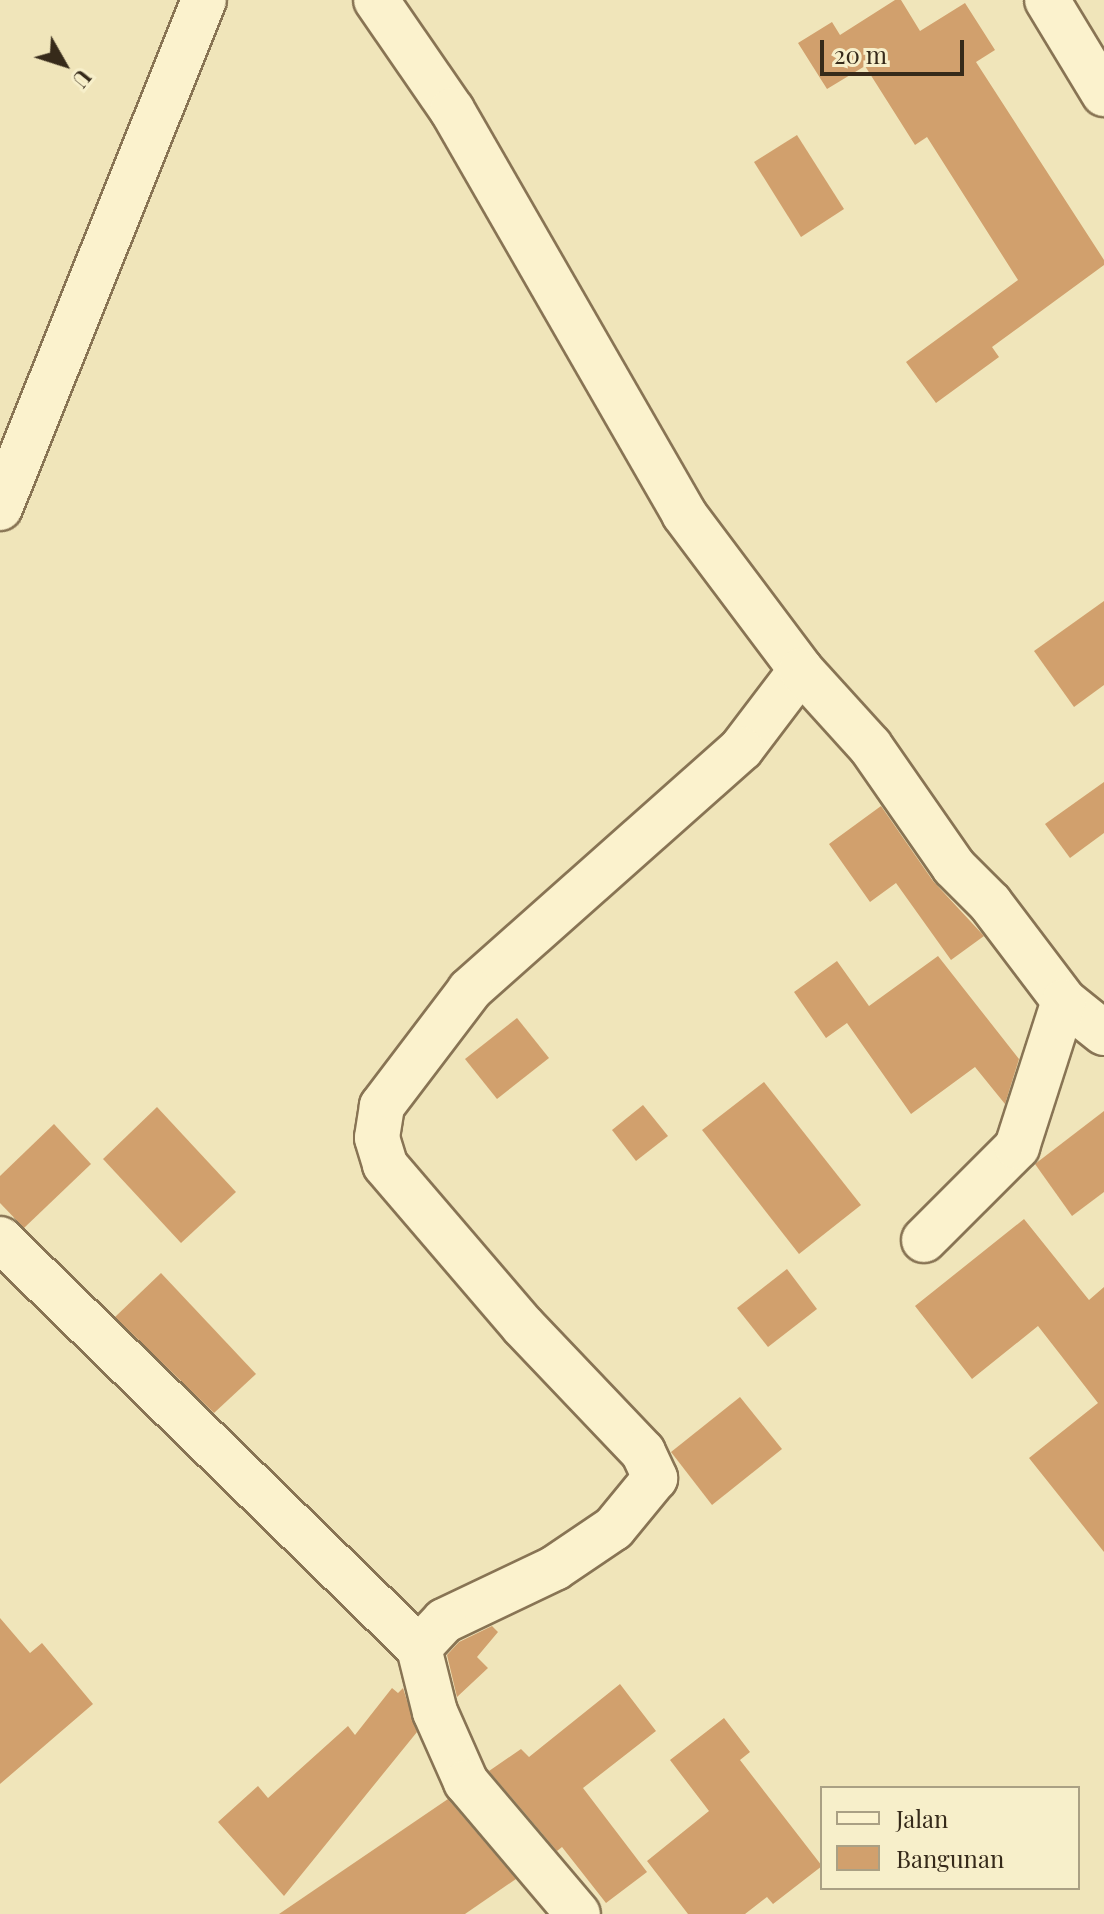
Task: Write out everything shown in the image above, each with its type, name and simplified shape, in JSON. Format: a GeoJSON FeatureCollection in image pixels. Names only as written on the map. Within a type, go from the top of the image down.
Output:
{"type":"FeatureCollection","features":[{"type":"Feature","properties":{"kind":"street"},"geometry":{"type":"LineString","coordinates":[[0,508],[204,0]]}},
{"type":"Feature","properties":{"kind":"street"},"geometry":{"type":"LineString","coordinates":[[376,0],[452,110],[684,514],[801,670],[870,746],[954,867],[990,903],[1064,1001],[1104,1033]]}},
{"type":"Feature","properties":{"kind":"street"},"geometry":{"type":"LineString","coordinates":[[1047,0],[1104,94]]}},
{"type":"Feature","properties":{"kind":"street"},"geometry":{"type":"LineString","coordinates":[[419,1648],[444,1621],[555,1568],[614,1528],[655,1478],[643,1452],[523,1326],[385,1165],[377,1138],[382,1106],[470,990],[741,749],[801,670]]}},
{"type":"Feature","properties":{"kind":"street"},"geometry":{"type":"LineString","coordinates":[[924,1240],[1017,1147],[1064,1001]]}},
{"type":"Feature","properties":{"kind":"street"},"geometry":{"type":"LineString","coordinates":[[0,1239],[419,1648],[435,1712],[466,1782],[578,1914]]}},
{"type":"Feature","properties":{"kind":"building"},"geometry":{"type":"Polygon","coordinates":[[[895,0],[901,0],[920,31],[965,3],[995,50],[976,62],[1104,260],[1104,265],[992,347],[999,357],[936,403],[906,362],[1018,280],[927,137],[915,145],[865,66],[827,89],[798,43],[832,22],[840,35],[895,0]]]}},
{"type":"Feature","properties":{"kind":"building"},"geometry":{"type":"Polygon","coordinates":[[[797,135],[844,209],[801,237],[754,162],[797,135]]]}},
{"type":"Feature","properties":{"kind":"building"},"geometry":{"type":"Polygon","coordinates":[[[1104,601],[1104,685],[1074,707],[1034,651],[1104,601]]]}},
{"type":"Feature","properties":{"kind":"building"},"geometry":{"type":"Polygon","coordinates":[[[1104,782],[1104,833],[1070,858],[1045,824],[1104,782]]]}},
{"type":"Feature","properties":{"kind":"building"},"geometry":{"type":"Polygon","coordinates":[[[881,806],[933,881],[984,936],[951,960],[896,883],[870,902],[829,844],[881,806]]]}},
{"type":"Feature","properties":{"kind":"building"},"geometry":{"type":"Polygon","coordinates":[[[938,956],[1019,1059],[1005,1104],[975,1067],[911,1114],[847,1023],[826,1038],[794,992],[837,961],[869,1006],[938,956]]]}},
{"type":"Feature","properties":{"kind":"building"},"geometry":{"type":"Polygon","coordinates":[[[517,1018],[549,1058],[497,1099],[465,1059],[517,1018]]]}},
{"type":"Feature","properties":{"kind":"building"},"geometry":{"type":"Polygon","coordinates":[[[764,1082],[861,1205],[799,1254],[702,1130],[764,1082]]]}},
{"type":"Feature","properties":{"kind":"building"},"geometry":{"type":"Polygon","coordinates":[[[643,1105],[668,1136],[636,1161],[612,1130],[643,1105]]]}},
{"type":"Feature","properties":{"kind":"building"},"geometry":{"type":"Polygon","coordinates":[[[157,1107],[236,1192],[181,1243],[103,1159],[157,1107]]]}},
{"type":"Feature","properties":{"kind":"building"},"geometry":{"type":"Polygon","coordinates":[[[1104,1111],[1104,1192],[1072,1216],[1035,1164],[1104,1111]]]}},
{"type":"Feature","properties":{"kind":"building"},"geometry":{"type":"Polygon","coordinates":[[[54,1124],[91,1164],[24,1228],[0,1203],[0,1176],[54,1124]]]}},
{"type":"Feature","properties":{"kind":"building"},"geometry":{"type":"Polygon","coordinates":[[[1024,1219],[1089,1300],[1104,1287],[1104,1552],[1029,1458],[1098,1403],[1038,1326],[972,1379],[915,1306],[1024,1219]]]}},
{"type":"Feature","properties":{"kind":"building"},"geometry":{"type":"Polygon","coordinates":[[[787,1269],[817,1309],[768,1347],[737,1308],[787,1269]]]}},
{"type":"Feature","properties":{"kind":"building"},"geometry":{"type":"Polygon","coordinates":[[[161,1273],[256,1374],[214,1413],[115,1317],[161,1273]]]}},
{"type":"Feature","properties":{"kind":"building"},"geometry":{"type":"Polygon","coordinates":[[[740,1397],[782,1449],[712,1505],[671,1452],[740,1397]]]}},
{"type":"Feature","properties":{"kind":"building"},"geometry":{"type":"Polygon","coordinates":[[[0,1618],[30,1653],[42,1643],[93,1704],[0,1784],[0,1618]]]}},
{"type":"Feature","properties":{"kind":"building"},"geometry":{"type":"Polygon","coordinates":[[[492,1626],[498,1632],[477,1657],[488,1668],[457,1697],[447,1655],[459,1642],[492,1626]]]}},
{"type":"Feature","properties":{"kind":"building"},"geometry":{"type":"Polygon","coordinates":[[[620,1684],[656,1731],[583,1788],[647,1872],[606,1903],[562,1847],[557,1851],[489,1771],[521,1749],[529,1757],[620,1684]]]}},
{"type":"Feature","properties":{"kind":"building"},"geometry":{"type":"Polygon","coordinates":[[[392,1688],[398,1693],[403,1688],[417,1732],[284,1896],[218,1822],[258,1786],[268,1798],[348,1726],[355,1735],[392,1688]]]}},
{"type":"Feature","properties":{"kind":"building"},"geometry":{"type":"Polygon","coordinates":[[[724,1718],[750,1752],[740,1760],[820,1863],[820,1868],[773,1904],[767,1897],[745,1914],[688,1914],[647,1861],[709,1811],[670,1760],[724,1718]]]}},
{"type":"Feature","properties":{"kind":"building"},"geometry":{"type":"Polygon","coordinates":[[[448,1799],[516,1879],[465,1914],[279,1914],[448,1799]]]}}]}
